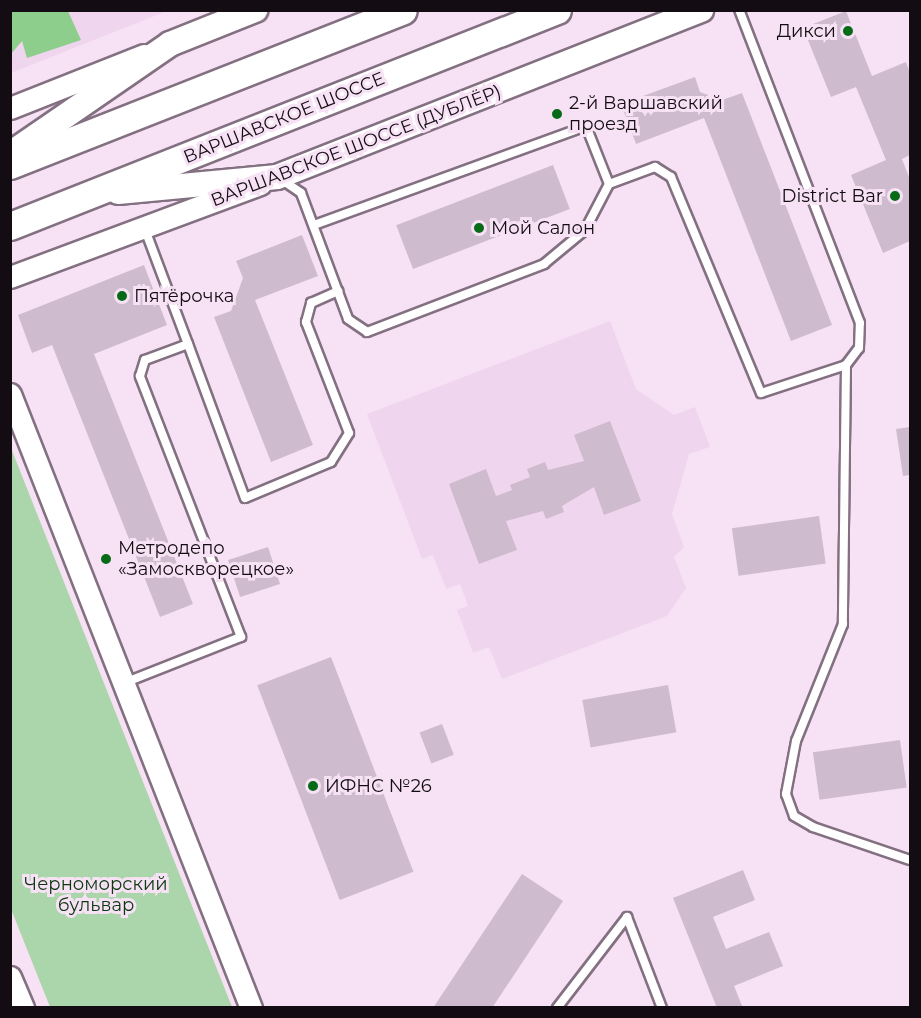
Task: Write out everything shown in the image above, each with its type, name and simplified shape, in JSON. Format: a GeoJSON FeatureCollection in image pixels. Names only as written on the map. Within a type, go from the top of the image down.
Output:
{"type":"FeatureCollection","features":[{"type":"Feature","properties":{"kind":"main road"},"geometry":{"type":"LineString","coordinates":[[10,154],[170,44],[255,10]]}},
{"type":"Feature","properties":{"kind":"main road"},"geometry":{"type":"LineString","coordinates":[[10,165],[403,10]]}},
{"type":"Feature","properties":{"kind":"main road","name":"ВАРШАВСКОЕ ШОССЕ"},"geometry":{"type":"LineString","coordinates":[[10,226],[557,10]]}},
{"type":"Feature","properties":{"kind":"main road","name":"ВАРШАВСКОЕ ШОССЕ (ДУБЛЁР)"},"geometry":{"type":"LineString","coordinates":[[277,177],[701,10]]}},
{"type":"Feature","properties":{"kind":"main road"},"geometry":{"type":"LineString","coordinates":[[80,199],[157,184],[277,177]]}},
{"type":"Feature","properties":{"kind":"street"},"geometry":{"type":"LineString","coordinates":[[10,108],[170,44]]}},
{"type":"Feature","properties":{"kind":"street","name":"ВАРШАВСКОЕ ШОССЕ (ДУБЛЁР)"},"geometry":{"type":"LineString","coordinates":[[10,277],[277,177]]}},
{"type":"Feature","properties":{"kind":"street"},"geometry":{"type":"LineString","coordinates":[[10,394],[251,1008]]}},
{"type":"Feature","properties":{"kind":"street"},"geometry":{"type":"LineString","coordinates":[[10,977],[23,1008]]}},
{"type":"Feature","properties":{"kind":"lane"},"geometry":{"type":"LineString","coordinates":[[277,177],[301,192],[348,319],[367,332],[520,276],[585,230],[609,184],[655,167],[671,177],[761,393],[773,393],[846,365],[859,348],[860,323],[739,10]]}},
{"type":"Feature","properties":{"kind":"lane"},"geometry":{"type":"LineString","coordinates":[[314,225],[586,126],[609,184]]}},
{"type":"Feature","properties":{"kind":"lane"},"geometry":{"type":"LineString","coordinates":[[144,227],[245,498],[332,462],[349,433],[305,311],[338,291]]}},
{"type":"Feature","properties":{"kind":"lane"},"geometry":{"type":"LineString","coordinates":[[123,684],[241,637],[140,376],[145,360],[188,344]]}},
{"type":"Feature","properties":{"kind":"lane"},"geometry":{"type":"LineString","coordinates":[[846,365],[843,624],[796,741],[786,794],[794,816],[813,827],[910,860]]}},
{"type":"Feature","properties":{"kind":"lane"},"geometry":{"type":"LineString","coordinates":[[557,1008],[627,916],[662,1008]]}},
{"type":"Feature","properties":{"kind":"shaded area"},"geometry":{"type":"Polygon","coordinates":[[[11,11],[167,11],[11,73],[11,11]]]}},
{"type":"Feature","properties":{"kind":"shaded area"},"geometry":{"type":"Polygon","coordinates":[[[610,321],[636,389],[674,415],[695,407],[710,447],[689,454],[672,514],[684,547],[674,557],[686,588],[667,616],[502,679],[489,647],[473,653],[457,610],[468,606],[460,584],[446,589],[433,555],[422,559],[367,414],[610,321]]]}},
{"type":"Feature","properties":{"kind":"green space"},"geometry":{"type":"Polygon","coordinates":[[[11,10],[68,11],[81,40],[27,58],[22,41],[11,54],[11,10]]]}},
{"type":"Feature","properties":{"kind":"green space","name":"Черноморский бульвар"},"geometry":{"type":"Polygon","coordinates":[[[10,448],[232,1007],[50,1007],[11,909],[10,448]]]}},
{"type":"Feature","properties":{"kind":"building"},"geometry":{"type":"Polygon","coordinates":[[[846,11],[872,76],[906,62],[910,73],[910,155],[902,159],[910,180],[910,241],[883,253],[851,175],[886,160],[856,87],[831,97],[803,28],[846,11]]]}},
{"type":"Feature","properties":{"kind":"building"},"geometry":{"type":"Polygon","coordinates":[[[695,77],[700,92],[722,100],[742,93],[832,325],[791,341],[704,118],[636,144],[621,104],[695,77]]]}},
{"type":"Feature","properties":{"kind":"building"},"geometry":{"type":"Polygon","coordinates":[[[553,165],[570,209],[413,269],[396,225],[553,165]]]}},
{"type":"Feature","properties":{"kind":"building"},"geometry":{"type":"Polygon","coordinates":[[[302,235],[318,276],[255,300],[313,445],[271,462],[214,317],[231,311],[243,278],[236,261],[302,235]]]}},
{"type":"Feature","properties":{"kind":"building"},"geometry":{"type":"Polygon","coordinates":[[[144,265],[167,325],[94,354],[193,604],[160,617],[52,345],[32,353],[18,315],[144,265]]]}},
{"type":"Feature","properties":{"kind":"building"},"geometry":{"type":"Polygon","coordinates":[[[610,421],[641,501],[604,515],[594,487],[562,506],[564,512],[546,519],[543,511],[506,521],[517,550],[479,564],[449,484],[486,469],[496,496],[512,490],[510,485],[530,477],[527,469],[545,462],[548,470],[584,461],[574,435],[610,421]]]}},
{"type":"Feature","properties":{"kind":"building"},"geometry":{"type":"Polygon","coordinates":[[[910,427],[910,475],[903,476],[896,429],[910,427]]]}},
{"type":"Feature","properties":{"kind":"building"},"geometry":{"type":"Polygon","coordinates":[[[819,516],[826,564],[739,576],[732,528],[819,516]]]}},
{"type":"Feature","properties":{"kind":"building"},"geometry":{"type":"Polygon","coordinates":[[[268,547],[280,584],[240,597],[228,560],[268,547]]]}},
{"type":"Feature","properties":{"kind":"building"},"geometry":{"type":"Polygon","coordinates":[[[331,657],[413,872],[340,900],[257,685],[331,657]]]}},
{"type":"Feature","properties":{"kind":"building"},"geometry":{"type":"Polygon","coordinates":[[[668,685],[676,732],[591,747],[582,700],[668,685]]]}},
{"type":"Feature","properties":{"kind":"building"},"geometry":{"type":"Polygon","coordinates":[[[442,724],[454,755],[431,763],[420,733],[442,724]]]}},
{"type":"Feature","properties":{"kind":"building"},"geometry":{"type":"Polygon","coordinates":[[[900,740],[907,788],[820,800],[813,752],[900,740]]]}},
{"type":"Feature","properties":{"kind":"building"},"geometry":{"type":"Polygon","coordinates":[[[743,870],[755,900],[713,917],[726,949],[769,932],[783,966],[734,986],[743,1008],[717,1008],[673,898],[743,870]]]}},
{"type":"Feature","properties":{"kind":"building"},"geometry":{"type":"Polygon","coordinates":[[[522,874],[563,901],[492,1008],[433,1008],[522,874]]]}},
{"type":"Feature","properties":{"kind":"place","name":"Дикси"},"geometry":{"type":"Point","coordinates":[848,31]}},
{"type":"Feature","properties":{"kind":"place","name":"2-й Варшавский проезд"},"geometry":{"type":"Point","coordinates":[557,114]}},
{"type":"Feature","properties":{"kind":"place","name":"District Bar"},"geometry":{"type":"Point","coordinates":[895,196]}},
{"type":"Feature","properties":{"kind":"place","name":"Мой Салон"},"geometry":{"type":"Point","coordinates":[479,228]}},
{"type":"Feature","properties":{"kind":"place","name":"Пятёрочка"},"geometry":{"type":"Point","coordinates":[122,296]}},
{"type":"Feature","properties":{"kind":"place","name":"Метродепо «Замоскворецкое»"},"geometry":{"type":"Point","coordinates":[106,559]}},
{"type":"Feature","properties":{"kind":"place","name":"ИФНС №26"},"geometry":{"type":"Point","coordinates":[313,786]}}]}
